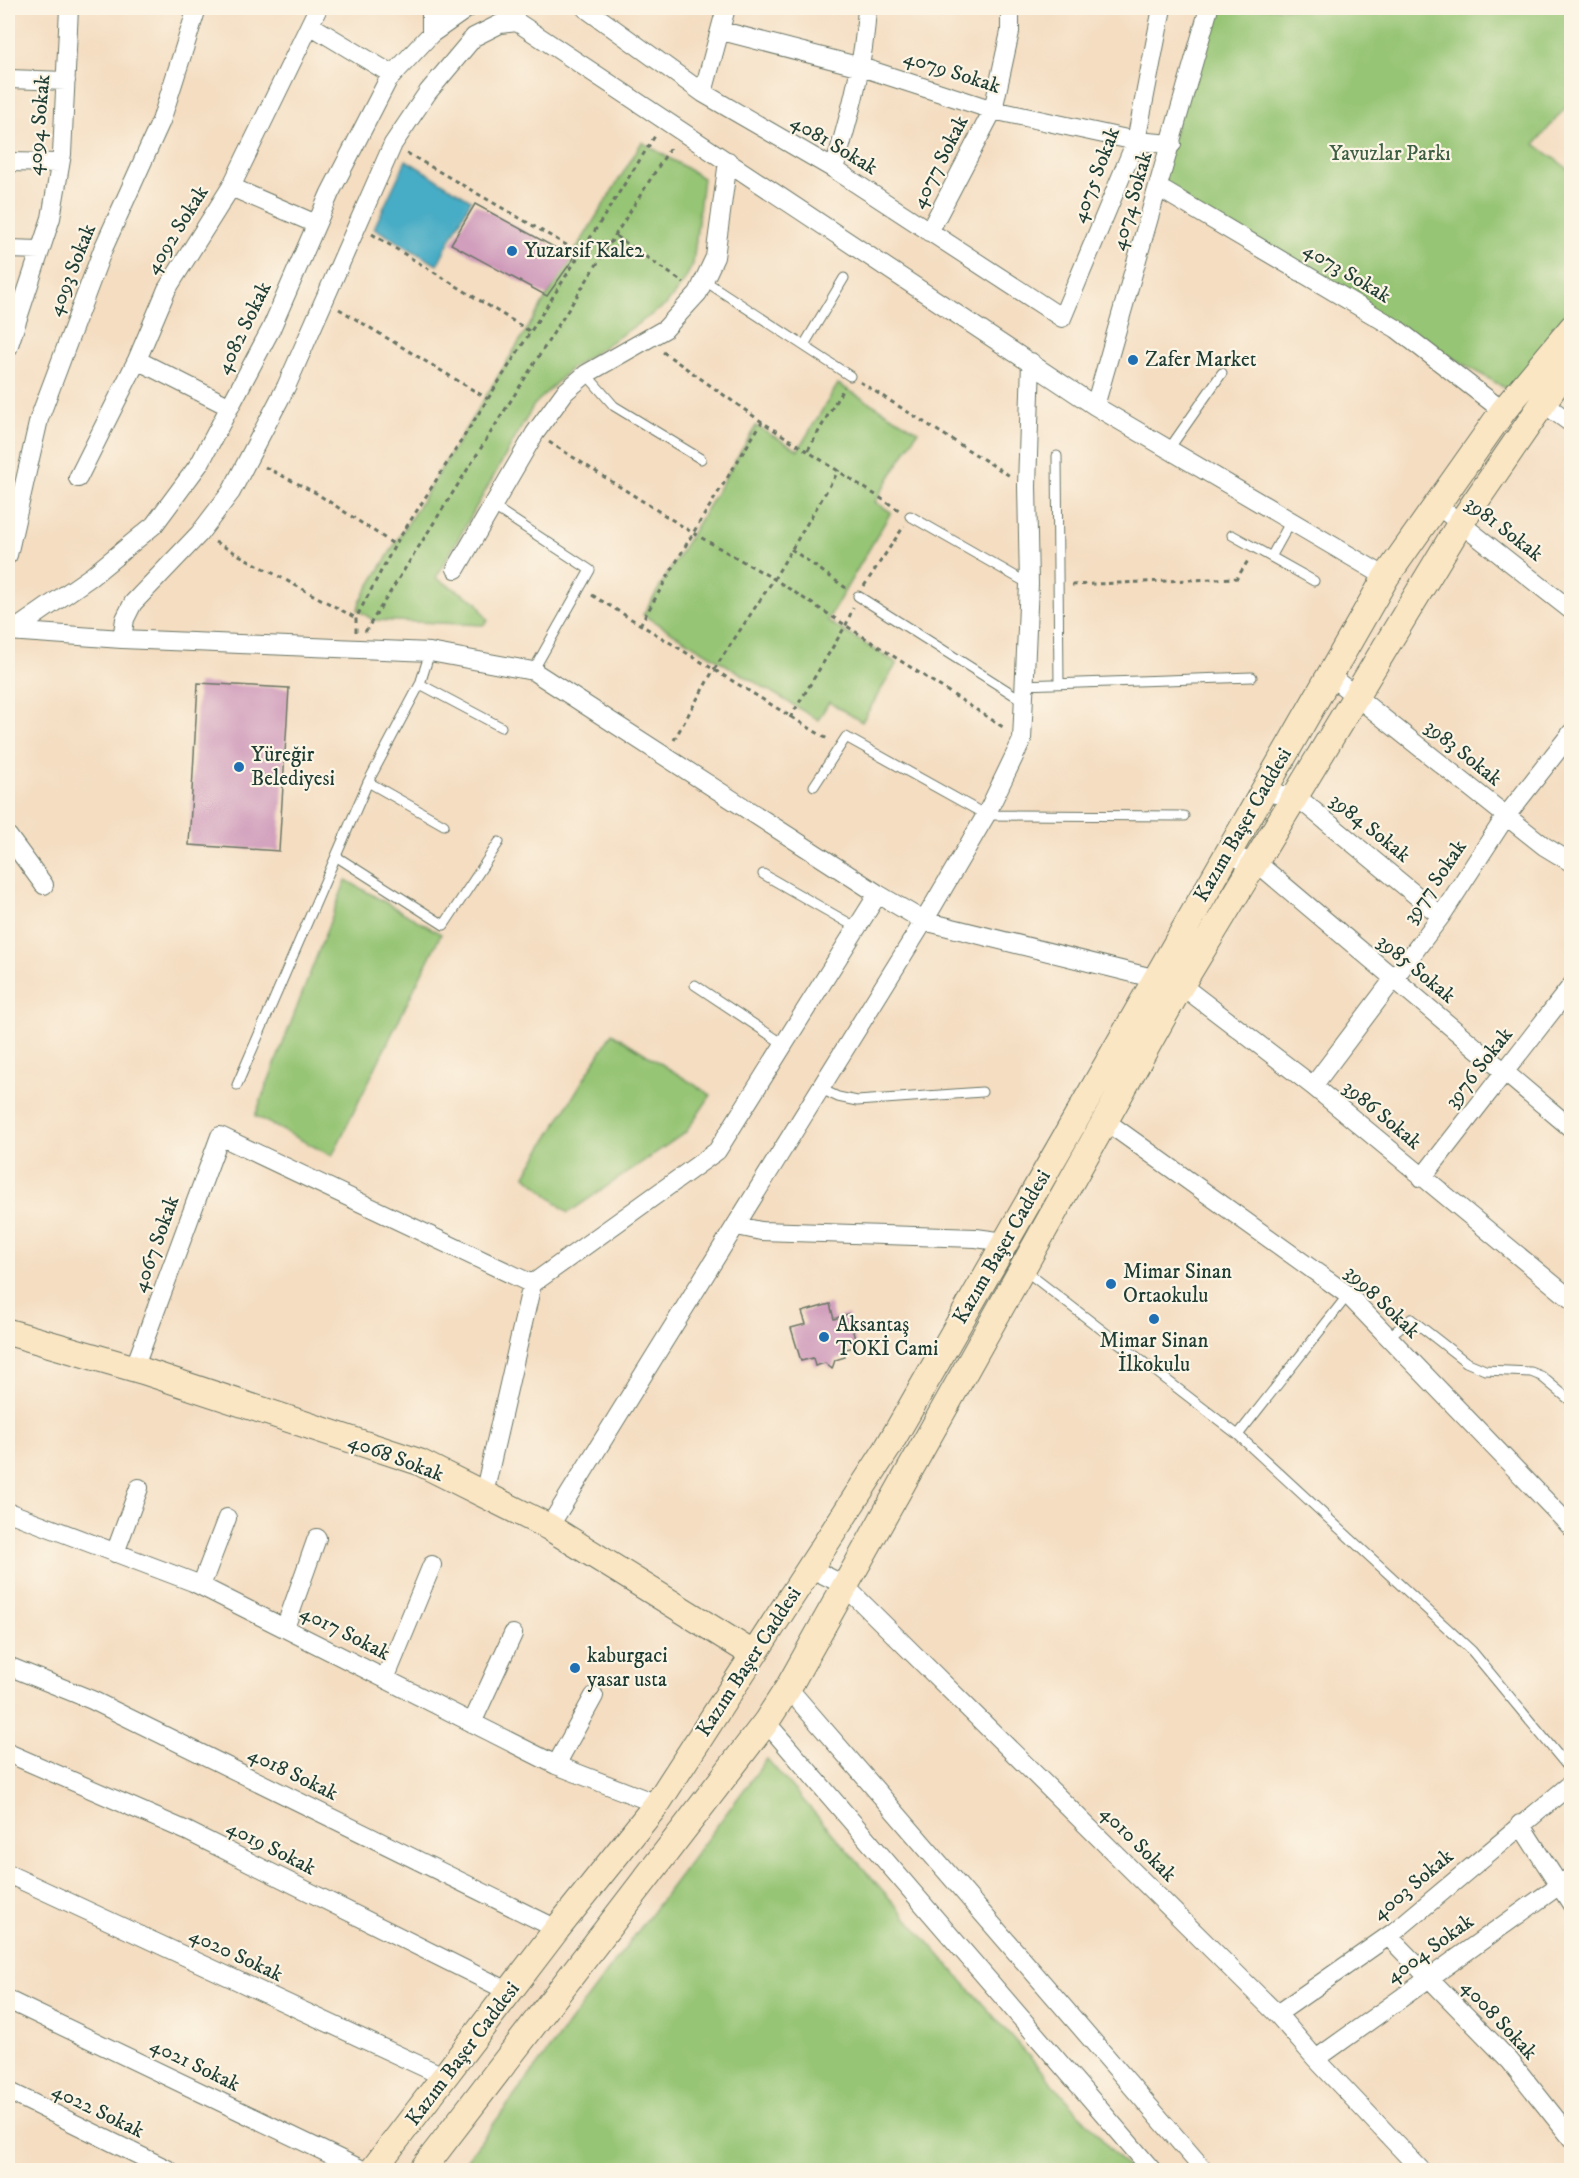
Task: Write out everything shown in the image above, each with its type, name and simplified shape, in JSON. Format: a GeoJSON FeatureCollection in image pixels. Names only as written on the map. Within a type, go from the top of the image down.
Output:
{"type":"FeatureCollection","features":[{"type":"Feature","properties":{"kind":"main road","name":"Kazım Başer Caddesi"},"geometry":{"type":"LineString","coordinates":[[373,2170],[557,1929],[657,1804],[887,1449],[1386,576],[1503,411],[1572,328]]}},
{"type":"Feature","properties":{"kind":"main road","name":"Kazım Başer Caddesi"},"geometry":{"type":"LineString","coordinates":[[422,2170],[766,1722],[788,1688],[1181,985],[1297,798],[1356,695],[1460,524],[1572,362]]}},
{"type":"Feature","properties":{"kind":"main road","name":"4068 Sokak"},"geometry":{"type":"LineString","coordinates":[[8,1332],[134,1369],[419,1462],[549,1527],[753,1654]]}},
{"type":"Feature","properties":{"kind":"street","name":"4094 Sokak"},"geometry":{"type":"LineString","coordinates":[[8,348],[51,218],[60,163],[69,8]]}},
{"type":"Feature","properties":{"kind":"street","name":"4093 Sokak"},"geometry":{"type":"LineString","coordinates":[[8,555],[39,419],[103,249],[161,121],[197,8]]}},
{"type":"Feature","properties":{"kind":"street","name":"4092 Sokak"},"geometry":{"type":"LineString","coordinates":[[78,478],[137,360],[167,289],[231,186],[318,8]]}},
{"type":"Feature","properties":{"kind":"street"},"geometry":{"type":"LineString","coordinates":[[431,8],[431,34]]}},
{"type":"Feature","properties":{"kind":"street","name":"4082 Sokak"},"geometry":{"type":"LineString","coordinates":[[10,631],[92,576],[154,525],[200,463],[271,329],[316,224],[356,141],[393,75],[431,34],[468,8]]}},
{"type":"Feature","properties":{"kind":"street","name":"4081 Sokak"},"geometry":{"type":"LineString","coordinates":[[585,8],[703,93],[834,169],[1062,318]]}},
{"type":"Feature","properties":{"kind":"street"},"geometry":{"type":"LineString","coordinates":[[703,93],[722,31],[726,8]]}},
{"type":"Feature","properties":{"kind":"street"},"geometry":{"type":"LineString","coordinates":[[834,169],[850,116],[861,67],[867,8]]}},
{"type":"Feature","properties":{"kind":"street","name":"4077 Sokak"},"geometry":{"type":"LineString","coordinates":[[929,232],[993,110],[1010,32],[1010,8]]}},
{"type":"Feature","properties":{"kind":"street","name":"4075 Sokak"},"geometry":{"type":"LineString","coordinates":[[1062,318],[1136,141],[1162,8]]}},
{"type":"Feature","properties":{"kind":"street","name":"4074 Sokak"},"geometry":{"type":"LineString","coordinates":[[1095,406],[1172,144],[1209,8]]}},
{"type":"Feature","properties":{"kind":"street"},"geometry":{"type":"LineString","coordinates":[[122,639],[125,619],[133,603],[199,534],[231,492],[286,387],[393,144],[428,92],[474,37],[501,24],[517,22],[1095,406],[1386,576]]}},
{"type":"Feature","properties":{"kind":"street"},"geometry":{"type":"LineString","coordinates":[[310,25],[393,75]]}},
{"type":"Feature","properties":{"kind":"street","name":"4079 Sokak"},"geometry":{"type":"LineString","coordinates":[[722,31],[861,67],[993,110],[1136,141],[1172,144]]}},
{"type":"Feature","properties":{"kind":"street"},"geometry":{"type":"LineString","coordinates":[[8,79],[66,81]]}},
{"type":"Feature","properties":{"kind":"street"},"geometry":{"type":"LineString","coordinates":[[456,569],[535,433],[565,392],[586,374],[648,341],[678,317],[702,287],[720,234],[728,161]]}},
{"type":"Feature","properties":{"kind":"street"},"geometry":{"type":"LineString","coordinates":[[8,162],[60,163]]}},
{"type":"Feature","properties":{"kind":"street"},"geometry":{"type":"LineString","coordinates":[[231,186],[316,224]]}},
{"type":"Feature","properties":{"kind":"street","name":"4073 Sokak"},"geometry":{"type":"LineString","coordinates":[[1159,188],[1397,329],[1503,411]]}},
{"type":"Feature","properties":{"kind":"street"},"geometry":{"type":"LineString","coordinates":[[8,249],[40,250]]}},
{"type":"Feature","properties":{"kind":"street"},"geometry":{"type":"LineString","coordinates":[[137,360],[230,406]]}},
{"type":"Feature","properties":{"kind":"street"},"geometry":{"type":"LineString","coordinates":[[549,1527],[924,921],[986,815],[1022,740],[1029,584],[1027,486],[1030,362]]}},
{"type":"Feature","properties":{"kind":"street"},"geometry":{"type":"LineString","coordinates":[[1543,402],[1572,424]]}},
{"type":"Feature","properties":{"kind":"street","name":"3981 Sokak"},"geometry":{"type":"LineString","coordinates":[[1437,505],[1572,610]]}},
{"type":"Feature","properties":{"kind":"street"},"geometry":{"type":"LineString","coordinates":[[10,631],[122,639],[430,652],[533,671]]}},
{"type":"Feature","properties":{"kind":"street","name":"3986 Sokak"},"geometry":{"type":"LineString","coordinates":[[533,671],[878,894],[924,921],[1181,985],[1313,1086],[1422,1178],[1568,1290]]}},
{"type":"Feature","properties":{"kind":"street","name":"3983 Sokak"},"geometry":{"type":"LineString","coordinates":[[1329,675],[1544,846],[1572,863]]}},
{"type":"Feature","properties":{"kind":"street","name":"3977 Sokak"},"geometry":{"type":"LineString","coordinates":[[1313,1086],[1442,916],[1506,816],[1572,732]]}},
{"type":"Feature","properties":{"kind":"street","name":"3984 Sokak"},"geometry":{"type":"LineString","coordinates":[[1262,792],[1297,798],[1442,916]]}},
{"type":"Feature","properties":{"kind":"street"},"geometry":{"type":"LineString","coordinates":[[8,836],[44,885]]}},
{"type":"Feature","properties":{"kind":"street","name":"3985 Sokak"},"geometry":{"type":"LineString","coordinates":[[1226,856],[1256,862],[1572,1129]]}},
{"type":"Feature","properties":{"kind":"street"},"geometry":{"type":"LineString","coordinates":[[484,1494],[532,1284],[717,1151],[859,929],[878,894]]}},
{"type":"Feature","properties":{"kind":"street","name":"3976 Sokak"},"geometry":{"type":"LineString","coordinates":[[1422,1178],[1572,985]]}},
{"type":"Feature","properties":{"kind":"street","name":"3998 Sokak"},"geometry":{"type":"LineString","coordinates":[[1104,1120],[1348,1295],[1572,1528]]}},
{"type":"Feature","properties":{"kind":"street","name":"4067 Sokak"},"geometry":{"type":"LineString","coordinates":[[134,1369],[220,1136],[532,1284]]}},
{"type":"Feature","properties":{"kind":"street"},"geometry":{"type":"LineString","coordinates":[[737,1226],[761,1231],[976,1238],[1005,1242]]}},
{"type":"Feature","properties":{"kind":"street"},"geometry":{"type":"LineString","coordinates":[[115,1553],[139,1488]]}},
{"type":"Feature","properties":{"kind":"street","name":"4017 Sokak"},"geometry":{"type":"LineString","coordinates":[[8,1512],[201,1586],[556,1765],[657,1804]]}},
{"type":"Feature","properties":{"kind":"street"},"geometry":{"type":"LineString","coordinates":[[201,1586],[227,1518]]}},
{"type":"Feature","properties":{"kind":"street"},"geometry":{"type":"LineString","coordinates":[[285,1628],[318,1538]]}},
{"type":"Feature","properties":{"kind":"street"},"geometry":{"type":"LineString","coordinates":[[385,1679],[432,1565]]}},
{"type":"Feature","properties":{"kind":"street","name":"4010 Sokak"},"geometry":{"type":"LineString","coordinates":[[810,1568],[844,1585],[1277,2014],[1316,2059],[1421,2170]]}},
{"type":"Feature","properties":{"kind":"street"},"geometry":{"type":"LineString","coordinates":[[472,1723],[513,1634]]}},
{"type":"Feature","properties":{"kind":"street","name":"4018 Sokak"},"geometry":{"type":"LineString","coordinates":[[8,1666],[92,1700],[557,1929]]}},
{"type":"Feature","properties":{"kind":"street"},"geometry":{"type":"LineString","coordinates":[[788,1688],[1204,2170]]}},
{"type":"Feature","properties":{"kind":"street"},"geometry":{"type":"LineString","coordinates":[[556,1765],[594,1696]]}},
{"type":"Feature","properties":{"kind":"street"},"geometry":{"type":"LineString","coordinates":[[766,1722],[1152,2170]]}},
{"type":"Feature","properties":{"kind":"street","name":"4019 Sokak"},"geometry":{"type":"LineString","coordinates":[[8,1753],[188,1831],[510,1992]]}},
{"type":"Feature","properties":{"kind":"street","name":"4003 Sokak"},"geometry":{"type":"LineString","coordinates":[[1277,2014],[1388,1936],[1572,1782]]}},
{"type":"Feature","properties":{"kind":"street"},"geometry":{"type":"LineString","coordinates":[[1520,1824],[1565,1881],[1572,1905]]}},
{"type":"Feature","properties":{"kind":"street","name":"4020 Sokak"},"geometry":{"type":"LineString","coordinates":[[8,1874],[445,2077]]}},
{"type":"Feature","properties":{"kind":"street","name":"4004 Sokak"},"geometry":{"type":"LineString","coordinates":[[1316,2059],[1565,1881]]}},
{"type":"Feature","properties":{"kind":"street","name":"4008 Sokak"},"geometry":{"type":"LineString","coordinates":[[1388,1936],[1510,2061],[1572,2139]]}},
{"type":"Feature","properties":{"kind":"street","name":"4021 Sokak"},"geometry":{"type":"LineString","coordinates":[[8,2000],[363,2170]]}},
{"type":"Feature","properties":{"kind":"street","name":"4022 Sokak"},"geometry":{"type":"LineString","coordinates":[[8,2091],[169,2170]]}},
{"type":"Feature","properties":{"kind":"lane"},"geometry":{"type":"LineString","coordinates":[[804,345],[844,278]]}},
{"type":"Feature","properties":{"kind":"lane"},"geometry":{"type":"LineString","coordinates":[[702,287],[804,345],[850,376]]}},
{"type":"Feature","properties":{"kind":"lane"},"geometry":{"type":"LineString","coordinates":[[1169,449],[1222,373]]}},
{"type":"Feature","properties":{"kind":"lane"},"geometry":{"type":"LineString","coordinates":[[586,374],[614,406],[701,459]]}},
{"type":"Feature","properties":{"kind":"lane"},"geometry":{"type":"LineString","coordinates":[[1057,456],[1059,683]]}},
{"type":"Feature","properties":{"kind":"lane"},"geometry":{"type":"LineString","coordinates":[[494,507],[590,570],[533,671]]}},
{"type":"Feature","properties":{"kind":"lane"},"geometry":{"type":"LineString","coordinates":[[910,516],[1029,584]]}},
{"type":"Feature","properties":{"kind":"lane"},"geometry":{"type":"LineString","coordinates":[[1271,557],[1291,521]]}},
{"type":"Feature","properties":{"kind":"lane"},"geometry":{"type":"LineString","coordinates":[[1233,535],[1314,581]]}},
{"type":"Feature","properties":{"kind":"lane"},"geometry":{"type":"LineString","coordinates":[[858,596],[1023,692],[1059,683],[1252,677]]}},
{"type":"Feature","properties":{"kind":"lane"},"geometry":{"type":"LineString","coordinates":[[237,1085],[368,782],[420,684],[430,652]]}},
{"type":"Feature","properties":{"kind":"lane"},"geometry":{"type":"LineString","coordinates":[[420,684],[501,728]]}},
{"type":"Feature","properties":{"kind":"lane"},"geometry":{"type":"LineString","coordinates":[[814,786],[846,737],[986,815],[1184,816]]}},
{"type":"Feature","properties":{"kind":"lane"},"geometry":{"type":"LineString","coordinates":[[368,782],[444,825]]}},
{"type":"Feature","properties":{"kind":"lane"},"geometry":{"type":"LineString","coordinates":[[337,857],[444,925],[498,842]]}},
{"type":"Feature","properties":{"kind":"lane"},"geometry":{"type":"LineString","coordinates":[[763,874],[859,929]]}},
{"type":"Feature","properties":{"kind":"lane"},"geometry":{"type":"LineString","coordinates":[[695,985],[785,1045]]}},
{"type":"Feature","properties":{"kind":"lane"},"geometry":{"type":"LineString","coordinates":[[821,1089],[838,1097],[856,1101],[982,1092]]}},
{"type":"Feature","properties":{"kind":"lane"},"geometry":{"type":"LineString","coordinates":[[1021,1268],[1238,1435],[1472,1651],[1572,1772]]}},
{"type":"Feature","properties":{"kind":"lane"},"geometry":{"type":"LineString","coordinates":[[1238,1435],[1348,1295]]}},
{"type":"Feature","properties":{"kind":"lane"},"geometry":{"type":"LineString","coordinates":[[1388,1337],[1411,1319],[1466,1362],[1485,1370],[1531,1372],[1540,1376],[1572,1402]]}},
{"type":"Feature","properties":{"kind":"path"},"geometry":{"type":"LineString","coordinates":[[355,649],[356,618],[395,545],[582,254],[665,119]]}},
{"type":"Feature","properties":{"kind":"path"},"geometry":{"type":"LineString","coordinates":[[355,649],[681,130]]}},
{"type":"Feature","properties":{"kind":"path"},"geometry":{"type":"LineString","coordinates":[[393,144],[582,254]]}},
{"type":"Feature","properties":{"kind":"path"},"geometry":{"type":"LineString","coordinates":[[357,225],[531,333]]}},
{"type":"Feature","properties":{"kind":"path"},"geometry":{"type":"LineString","coordinates":[[616,236],[702,287]]}},
{"type":"Feature","properties":{"kind":"path"},"geometry":{"type":"LineString","coordinates":[[324,301],[488,399]]}},
{"type":"Feature","properties":{"kind":"path"},"geometry":{"type":"LineString","coordinates":[[648,341],[762,422],[910,516],[858,596],[846,625],[790,718]]}},
{"type":"Feature","properties":{"kind":"path"},"geometry":{"type":"LineString","coordinates":[[808,450],[850,376],[1027,486]]}},
{"type":"Feature","properties":{"kind":"path"},"geometry":{"type":"LineString","coordinates":[[640,625],[693,533],[762,422]]}},
{"type":"Feature","properties":{"kind":"path"},"geometry":{"type":"LineString","coordinates":[[535,433],[693,533],[774,579],[1022,740]]}},
{"type":"Feature","properties":{"kind":"path"},"geometry":{"type":"LineString","coordinates":[[249,458],[315,493],[395,545]]}},
{"type":"Feature","properties":{"kind":"path"},"geometry":{"type":"LineString","coordinates":[[665,757],[713,671],[774,579],[839,470]]}},
{"type":"Feature","properties":{"kind":"path"},"geometry":{"type":"LineString","coordinates":[[199,534],[356,618]]}},
{"type":"Feature","properties":{"kind":"path"},"geometry":{"type":"LineString","coordinates":[[1058,585],[1238,578],[1256,548]]}},
{"type":"Feature","properties":{"kind":"path"},"geometry":{"type":"LineString","coordinates":[[791,549],[858,596]]}},
{"type":"Feature","properties":{"kind":"path"},"geometry":{"type":"LineString","coordinates":[[580,588],[840,747]]}},
{"type":"Feature","properties":{"kind":"green space","name":"Yavuzlar Parkı"},"geometry":{"type":"Polygon","coordinates":[[[1208,8],[1571,8],[1571,101],[1535,144],[1571,171],[1571,323],[1517,395],[1159,188],[1208,8]]]}},
{"type":"Feature","properties":{"kind":"green space"},"geometry":{"type":"Polygon","coordinates":[[[642,142],[703,178],[693,264],[683,283],[666,305],[569,370],[534,405],[436,578],[477,602],[488,621],[483,625],[373,620],[358,610],[360,601],[642,142]]]}},
{"type":"Feature","properties":{"kind":"green space"},"geometry":{"type":"Polygon","coordinates":[[[838,384],[918,431],[875,502],[891,512],[827,621],[897,663],[862,722],[829,702],[818,720],[643,615],[756,426],[798,450],[838,384]]]}},
{"type":"Feature","properties":{"kind":"green space"},"geometry":{"type":"Polygon","coordinates":[[[346,880],[441,934],[332,1156],[255,1116],[346,880]]]}},
{"type":"Feature","properties":{"kind":"green space"},"geometry":{"type":"Polygon","coordinates":[[[612,1033],[711,1095],[686,1132],[568,1213],[525,1175],[612,1033]]]}},
{"type":"Feature","properties":{"kind":"green space"},"geometry":{"type":"Polygon","coordinates":[[[767,1759],[1129,2170],[459,2170],[767,1759]]]}},
{"type":"Feature","properties":{"kind":"water"},"geometry":{"type":"Polygon","coordinates":[[[406,160],[471,200],[437,265],[374,228],[406,160]]]}},
{"type":"Feature","properties":{"kind":"building","name":"Yuzarsif Kale2"},"geometry":{"type":"Polygon","coordinates":[[[475,204],[574,258],[547,296],[451,244],[475,204]]]}},
{"type":"Feature","properties":{"kind":"building","name":"Yüreğir Belediyesi"},"geometry":{"type":"Polygon","coordinates":[[[198,683],[289,688],[279,851],[189,845],[198,683]]]}},
{"type":"Feature","properties":{"kind":"building","name":"Aksantaş TOKİ Cami"},"geometry":{"type":"Polygon","coordinates":[[[830,1304],[834,1319],[848,1314],[857,1346],[843,1350],[845,1357],[835,1360],[832,1369],[825,1363],[815,1366],[813,1358],[801,1361],[791,1328],[806,1324],[802,1312],[830,1304]]]}},
{"type":"Feature","properties":{"kind":"place","name":"Yuzarsif Kale2"},"geometry":{"type":"Point","coordinates":[512,251]}},
{"type":"Feature","properties":{"kind":"place","name":"Zafer Market"},"geometry":{"type":"Point","coordinates":[1133,360]}},
{"type":"Feature","properties":{"kind":"place","name":"Yüreğir Belediyesi"},"geometry":{"type":"Point","coordinates":[239,767]}},
{"type":"Feature","properties":{"kind":"place","name":"Mimar Sinan Ortaokulu"},"geometry":{"type":"Point","coordinates":[1111,1284]}},
{"type":"Feature","properties":{"kind":"place","name":"Mimar Sinan İlkokulu"},"geometry":{"type":"Point","coordinates":[1154,1319]}},
{"type":"Feature","properties":{"kind":"place","name":"Aksantaş TOKİ Cami"},"geometry":{"type":"Point","coordinates":[824,1337]}},
{"type":"Feature","properties":{"kind":"place","name":"kaburgaci yasar usta"},"geometry":{"type":"Point","coordinates":[575,1668]}}]}
